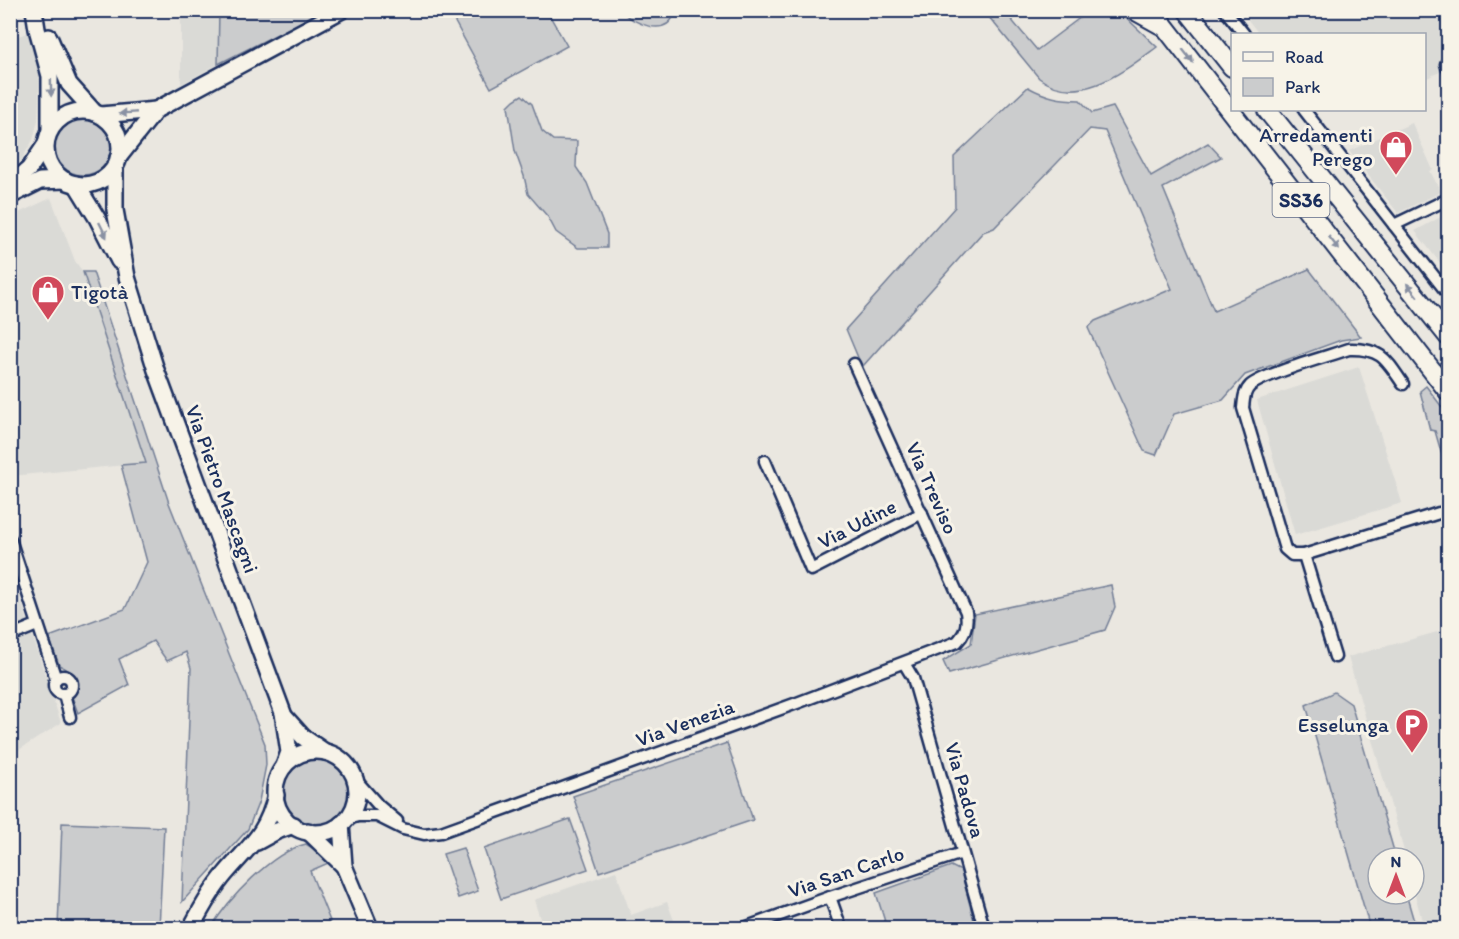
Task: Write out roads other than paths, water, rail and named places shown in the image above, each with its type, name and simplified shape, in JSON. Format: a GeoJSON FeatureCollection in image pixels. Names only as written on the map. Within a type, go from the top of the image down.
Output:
{"type":"FeatureCollection","features":[{"type":"Feature","properties":{"kind":"highway"},"geometry":{"type":"LineString","coordinates":[[1134,10],[1165,27]]}},
{"type":"Feature","properties":{"kind":"highway","name":"SS36"},"geometry":{"type":"LineString","coordinates":[[1152,10],[1449,391]]}},
{"type":"Feature","properties":{"kind":"highway"},"geometry":{"type":"LineString","coordinates":[[1187,10],[1231,65]]}},
{"type":"Feature","properties":{"kind":"highway","name":"SS36"},"geometry":{"type":"LineString","coordinates":[[1268,111],[1449,336]]}},
{"type":"Feature","properties":{"kind":"main road"},"geometry":{"type":"LineString","coordinates":[[36,10],[69,84],[110,123],[117,133],[120,145],[117,161]]}},
{"type":"Feature","properties":{"kind":"main road"},"geometry":{"type":"LineString","coordinates":[[36,10],[37,29],[51,76],[46,153],[52,169],[70,182]]}},
{"type":"Feature","properties":{"kind":"main road"},"geometry":{"type":"LineString","coordinates":[[10,185],[29,169],[62,117],[78,111],[98,114],[156,110],[342,10]]}},
{"type":"Feature","properties":{"kind":"main road"},"geometry":{"type":"LineString","coordinates":[[10,196],[40,181],[88,184],[99,181],[108,174],[156,110]]}},
{"type":"Feature","properties":{"kind":"main road","name":"Via Pietro Mascagni"},"geometry":{"type":"LineString","coordinates":[[117,161],[115,210],[127,277],[156,370],[283,713],[289,752],[284,766]]}},
{"type":"Feature","properties":{"kind":"main road","name":"Via Pietro Mascagni"},"geometry":{"type":"LineString","coordinates":[[70,182],[97,218],[127,277]]}},
{"type":"Feature","properties":{"kind":"main road","name":"Via Pietro Mascagni"},"geometry":{"type":"LineString","coordinates":[[283,713],[303,737],[326,752]]}},
{"type":"Feature","properties":{"kind":"main road"},"geometry":{"type":"LineString","coordinates":[[191,928],[209,896],[226,873],[254,844],[269,819],[276,795],[277,780],[284,766],[298,755],[316,751],[326,752],[341,759],[347,764],[355,779],[356,800],[344,821],[344,866],[370,928]]}},
{"type":"Feature","properties":{"kind":"main road"},"geometry":{"type":"LineString","coordinates":[[276,795],[283,815],[344,866]]}},
{"type":"Feature","properties":{"kind":"main road"},"geometry":{"type":"LineString","coordinates":[[254,844],[277,831],[301,828],[325,831],[344,821]]}},
{"type":"Feature","properties":{"kind":"street"},"geometry":{"type":"LineString","coordinates":[[1225,10],[1243,33]]}},
{"type":"Feature","properties":{"kind":"street"},"geometry":{"type":"LineString","coordinates":[[1305,111],[1449,294]]}},
{"type":"Feature","properties":{"kind":"street"},"geometry":{"type":"LineString","coordinates":[[1394,225],[1449,199]]}},
{"type":"Feature","properties":{"kind":"street"},"geometry":{"type":"LineString","coordinates":[[1403,384],[1387,360],[1376,352],[1349,349],[1257,381],[1248,387],[1244,395],[1243,408],[1286,549],[1292,555],[1304,555],[1439,513],[1449,513]]}},
{"type":"Feature","properties":{"kind":"street","name":"Via Treviso"},"geometry":{"type":"LineString","coordinates":[[854,364],[966,612],[968,620],[966,629]]}},
{"type":"Feature","properties":{"kind":"street","name":"Via Udine"},"geometry":{"type":"LineString","coordinates":[[765,461],[811,570],[922,513]]}},
{"type":"Feature","properties":{"kind":"street"},"geometry":{"type":"LineString","coordinates":[[10,539],[56,679],[65,675],[73,683],[72,688],[64,694],[70,717]]}},
{"type":"Feature","properties":{"kind":"street"},"geometry":{"type":"LineString","coordinates":[[1304,555],[1335,657]]}},
{"type":"Feature","properties":{"kind":"street"},"geometry":{"type":"LineString","coordinates":[[10,636],[37,625]]}},
{"type":"Feature","properties":{"kind":"street","name":"Via Venezia"},"geometry":{"type":"LineString","coordinates":[[344,821],[357,816],[377,816],[409,831],[424,834],[441,832],[904,663],[957,642],[966,629]]}},
{"type":"Feature","properties":{"kind":"street","name":"Via Padova"},"geometry":{"type":"LineString","coordinates":[[904,663],[913,678],[984,928]]}},
{"type":"Feature","properties":{"kind":"street"},"geometry":{"type":"LineString","coordinates":[[355,779],[379,806],[409,831]]}},
{"type":"Feature","properties":{"kind":"street","name":"Via San Carlo"},"geometry":{"type":"LineString","coordinates":[[744,928],[962,853]]}},
{"type":"Feature","properties":{"kind":"street"},"geometry":{"type":"LineString","coordinates":[[831,897],[841,928]]}},
{"type":"Feature","properties":{"kind":"place","name":"Arredamenti Perego"},"geometry":{"type":"Point","coordinates":[1396,176]}},
{"type":"Feature","properties":{"kind":"place","name":"Tigotà"},"geometry":{"type":"Point","coordinates":[48,321]}},
{"type":"Feature","properties":{"kind":"place","name":"Esselunga"},"geometry":{"type":"Point","coordinates":[1412,754]}}]}
